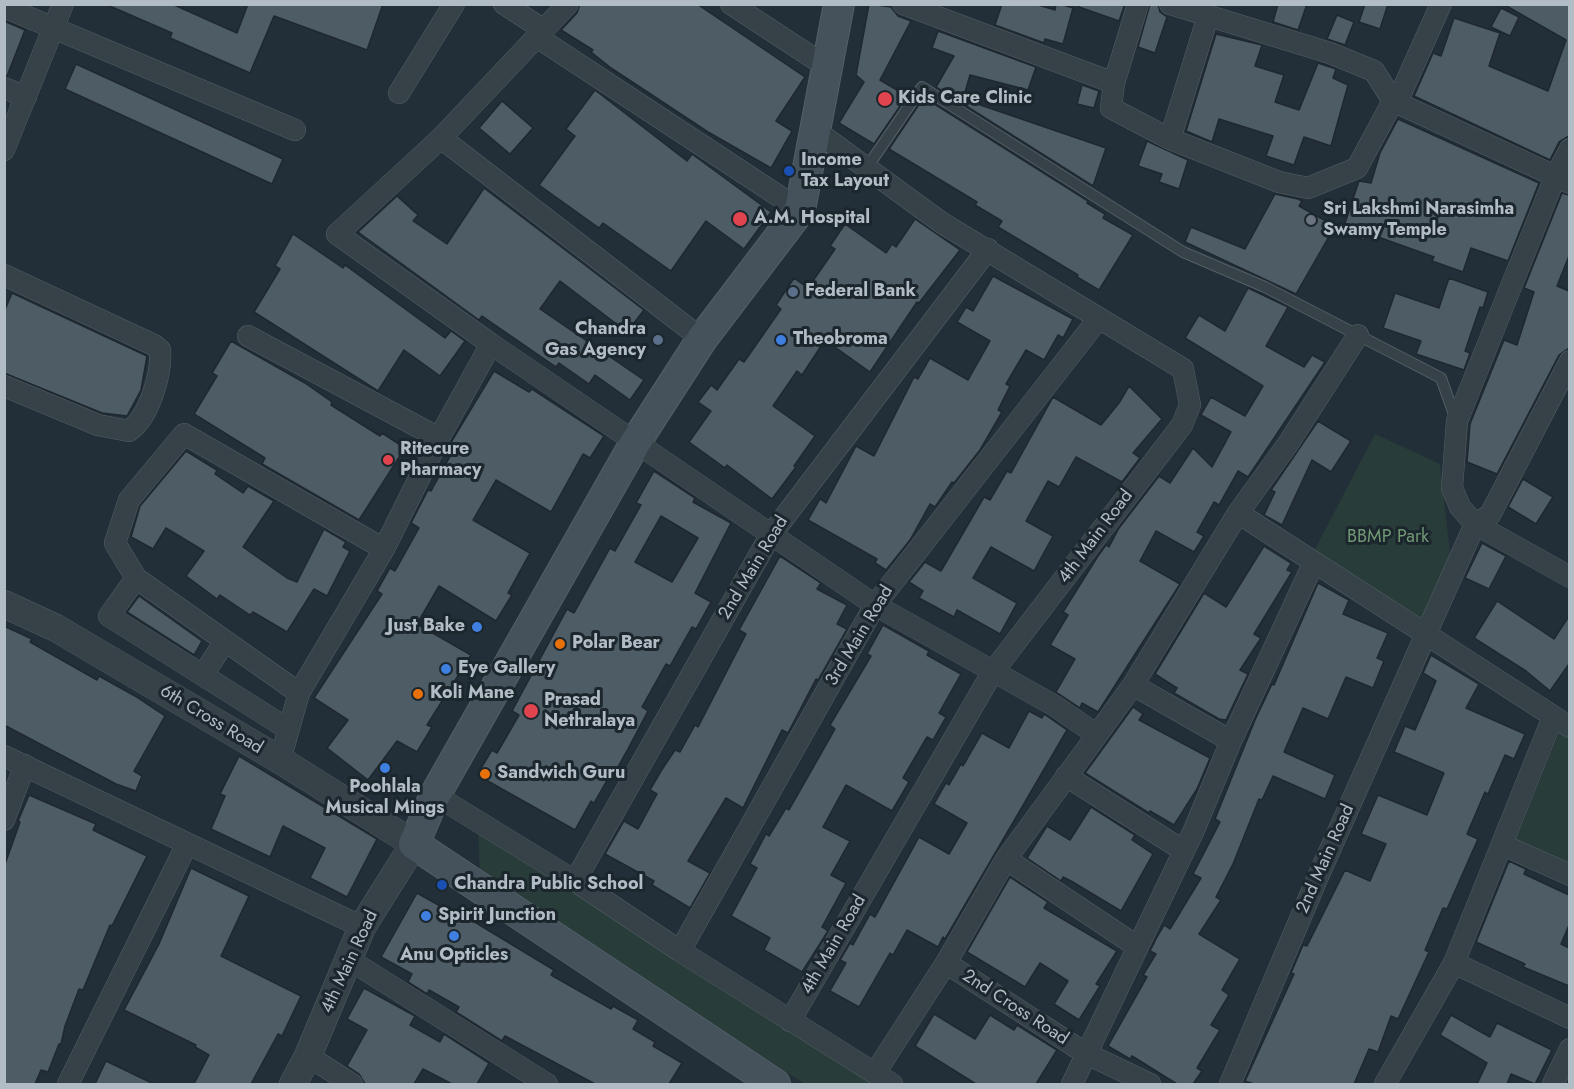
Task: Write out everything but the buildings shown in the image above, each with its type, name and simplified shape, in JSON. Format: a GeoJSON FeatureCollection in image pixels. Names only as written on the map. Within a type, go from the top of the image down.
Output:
{"type":"FeatureCollection","features":[{"type":"Feature","properties":{"kind":"main road"},"geometry":{"type":"LineString","coordinates":[[775,1084],[414,844],[435,795],[635,443],[702,339],[800,210],[839,4]]}},
{"type":"Feature","properties":{"kind":"street"},"geometry":{"type":"LineString","coordinates":[[4,150],[63,4]]}},
{"type":"Feature","properties":{"kind":"street"},"geometry":{"type":"LineString","coordinates":[[399,93],[454,4]]}},
{"type":"Feature","properties":{"kind":"street"},"geometry":{"type":"LineString","coordinates":[[504,4],[541,33],[800,210]]}},
{"type":"Feature","properties":{"kind":"street"},"geometry":{"type":"LineString","coordinates":[[568,4],[441,138],[337,234],[491,344],[770,536],[875,605],[1055,706],[1097,735]]}},
{"type":"Feature","properties":{"kind":"street"},"geometry":{"type":"LineString","coordinates":[[731,4],[827,67]]}},
{"type":"Feature","properties":{"kind":"street"},"geometry":{"type":"LineString","coordinates":[[903,4],[1114,82]]}},
{"type":"Feature","properties":{"kind":"street"},"geometry":{"type":"LineString","coordinates":[[1138,4],[1114,82],[1111,108],[1170,139],[1280,182],[1308,188],[1358,168],[1393,101],[1402,91],[1442,4]]}},
{"type":"Feature","properties":{"kind":"street"},"geometry":{"type":"LineString","coordinates":[[1170,4],[1216,13],[1374,71],[1393,101],[1562,180]]}},
{"type":"Feature","properties":{"kind":"street"},"geometry":{"type":"LineString","coordinates":[[4,6],[295,130]]}},
{"type":"Feature","properties":{"kind":"street"},"geometry":{"type":"LineString","coordinates":[[1170,139],[1216,13]]}},
{"type":"Feature","properties":{"kind":"street"},"geometry":{"type":"LineString","coordinates":[[4,88],[26,97]]}},
{"type":"Feature","properties":{"kind":"street","name":"4th Main Road"},"geometry":{"type":"LineString","coordinates":[[790,1021],[992,672],[1182,425],[1190,405],[1183,369],[942,223],[866,170],[816,131]]}},
{"type":"Feature","properties":{"kind":"street"},"geometry":{"type":"LineString","coordinates":[[441,138],[702,339]]}},
{"type":"Feature","properties":{"kind":"street"},"geometry":{"type":"LineString","coordinates":[[1569,149],[1562,180],[1456,421],[1452,488],[1460,507],[1475,524],[1569,577]]}},
{"type":"Feature","properties":{"kind":"street","name":"2nd Main Road"},"geometry":{"type":"LineString","coordinates":[[574,880],[770,536],[988,249]]}},
{"type":"Feature","properties":{"kind":"street"},"geometry":{"type":"LineString","coordinates":[[4,386],[98,425],[129,431],[138,424],[159,376],[161,363],[160,350],[154,345],[7,283]]}},
{"type":"Feature","properties":{"kind":"street","name":"3rd Main Road"},"geometry":{"type":"LineString","coordinates":[[680,951],[875,605],[1099,318]]}},
{"type":"Feature","properties":{"kind":"street"},"geometry":{"type":"LineString","coordinates":[[435,795],[574,880],[680,951],[884,1079],[946,963],[1006,860],[1133,686],[1238,513],[1288,444],[1358,335]]}},
{"type":"Feature","properties":{"kind":"street"},"geometry":{"type":"LineString","coordinates":[[248,336],[439,438]]}},
{"type":"Feature","properties":{"kind":"street"},"geometry":{"type":"LineString","coordinates":[[280,760],[299,693],[384,549],[439,438],[491,344]]}},
{"type":"Feature","properties":{"kind":"street"},"geometry":{"type":"LineString","coordinates":[[1475,524],[1490,515],[1569,361]]}},
{"type":"Feature","properties":{"kind":"street"},"geometry":{"type":"LineString","coordinates":[[299,693],[136,578],[115,543],[129,500],[184,434],[384,549]]}},
{"type":"Feature","properties":{"kind":"street"},"geometry":{"type":"LineString","coordinates":[[1238,513],[1561,722],[1503,845],[1454,963],[1386,1084]]}},
{"type":"Feature","properties":{"kind":"street","name":"2nd Main Road"},"geometry":{"type":"LineString","coordinates":[[1230,1084],[1317,879],[1475,524]]}},
{"type":"Feature","properties":{"kind":"street"},"geometry":{"type":"LineString","coordinates":[[1072,1084],[1184,851],[1231,741],[1314,562]]}},
{"type":"Feature","properties":{"kind":"street"},"geometry":{"type":"LineString","coordinates":[[136,578],[109,616],[288,729]]}},
{"type":"Feature","properties":{"kind":"street","name":"6th Cross Road"},"geometry":{"type":"LineString","coordinates":[[4,604],[56,628],[280,760],[414,844]]}},
{"type":"Feature","properties":{"kind":"street"},"geometry":{"type":"LineString","coordinates":[[203,675],[225,641]]}},
{"type":"Feature","properties":{"kind":"street"},"geometry":{"type":"LineString","coordinates":[[1133,686],[1231,741]]}},
{"type":"Feature","properties":{"kind":"street"},"geometry":{"type":"LineString","coordinates":[[4,756],[362,927]]}},
{"type":"Feature","properties":{"kind":"street"},"geometry":{"type":"LineString","coordinates":[[4,820],[25,765]]}},
{"type":"Feature","properties":{"kind":"street"},"geometry":{"type":"LineString","coordinates":[[1066,776],[1184,851]]}},
{"type":"Feature","properties":{"kind":"street"},"geometry":{"type":"LineString","coordinates":[[68,1084],[187,844]]}},
{"type":"Feature","properties":{"kind":"street","name":"4th Main Road"},"geometry":{"type":"LineString","coordinates":[[293,1084],[308,1056],[362,927],[414,844]]}},
{"type":"Feature","properties":{"kind":"street"},"geometry":{"type":"LineString","coordinates":[[1503,845],[1569,875]]}},
{"type":"Feature","properties":{"kind":"street"},"geometry":{"type":"LineString","coordinates":[[1006,860],[1138,946]]}},
{"type":"Feature","properties":{"kind":"street"},"geometry":{"type":"LineString","coordinates":[[348,959],[548,1084]]}},
{"type":"Feature","properties":{"kind":"street","name":"2nd Cross Road"},"geometry":{"type":"LineString","coordinates":[[946,963],[1085,1053],[1150,1084]]}},
{"type":"Feature","properties":{"kind":"street"},"geometry":{"type":"LineString","coordinates":[[1454,963],[1569,1018]]}},
{"type":"Feature","properties":{"kind":"street"},"geometry":{"type":"LineString","coordinates":[[1553,1084],[1569,1049]]}},
{"type":"Feature","properties":{"kind":"street"},"geometry":{"type":"LineString","coordinates":[[308,1056],[352,1084]]}},
{"type":"Feature","properties":{"kind":"lane"},"geometry":{"type":"LineString","coordinates":[[866,170],[922,87],[1183,252],[1264,287],[1441,378],[1456,421]]}},
{"type":"Feature","properties":{"kind":"green space","name":"BBMP Park"},"geometry":{"type":"Polygon","coordinates":[[[1375,434],[1440,464],[1450,553],[1426,632],[1310,559],[1375,434]]]}},
{"type":"Feature","properties":{"kind":"green space"},"geometry":{"type":"Polygon","coordinates":[[[1560,731],[1569,737],[1569,867],[1515,841],[1560,731]]]}},
{"type":"Feature","properties":{"kind":"green space"},"geometry":{"type":"Polygon","coordinates":[[[478,825],[886,1084],[805,1084],[480,873],[478,825]]]}},
{"type":"Feature","properties":{"kind":"place","name":"Kids Care Clinic"},"geometry":{"type":"Point","coordinates":[885,99]}},
{"type":"Feature","properties":{"kind":"place","name":"Income Tax Layout"},"geometry":{"type":"Point","coordinates":[789,171]}},
{"type":"Feature","properties":{"kind":"place","name":"A.M. Hospital"},"geometry":{"type":"Point","coordinates":[740,219]}},
{"type":"Feature","properties":{"kind":"place","name":"Sri Lakshmi Narasimha Swamy Temple"},"geometry":{"type":"Point","coordinates":[1311,220]}},
{"type":"Feature","properties":{"kind":"place","name":"Federal Bank"},"geometry":{"type":"Point","coordinates":[793,292]}},
{"type":"Feature","properties":{"kind":"place","name":"Chandra Gas Agency"},"geometry":{"type":"Point","coordinates":[658,340]}},
{"type":"Feature","properties":{"kind":"place","name":"Theobroma"},"geometry":{"type":"Point","coordinates":[781,340]}},
{"type":"Feature","properties":{"kind":"place","name":"Ritecure Pharmacy"},"geometry":{"type":"Point","coordinates":[388,460]}},
{"type":"Feature","properties":{"kind":"place","name":"Just Bake"},"geometry":{"type":"Point","coordinates":[477,627]}},
{"type":"Feature","properties":{"kind":"place","name":"Polar Bear"},"geometry":{"type":"Point","coordinates":[560,644]}},
{"type":"Feature","properties":{"kind":"place","name":"Eye Gallery"},"geometry":{"type":"Point","coordinates":[446,669]}},
{"type":"Feature","properties":{"kind":"place","name":"Koli Mane"},"geometry":{"type":"Point","coordinates":[418,694]}},
{"type":"Feature","properties":{"kind":"place","name":"Prasad Nethralaya"},"geometry":{"type":"Point","coordinates":[531,711]}},
{"type":"Feature","properties":{"kind":"place","name":"Poohlala Musical Mings"},"geometry":{"type":"Point","coordinates":[385,768]}},
{"type":"Feature","properties":{"kind":"place","name":"Sandwich Guru"},"geometry":{"type":"Point","coordinates":[485,774]}},
{"type":"Feature","properties":{"kind":"place","name":"Chandra Public School"},"geometry":{"type":"Point","coordinates":[442,885]}},
{"type":"Feature","properties":{"kind":"place","name":"Spirit Junction"},"geometry":{"type":"Point","coordinates":[426,916]}},
{"type":"Feature","properties":{"kind":"place","name":"Anu Opticles"},"geometry":{"type":"Point","coordinates":[454,936]}}]}
